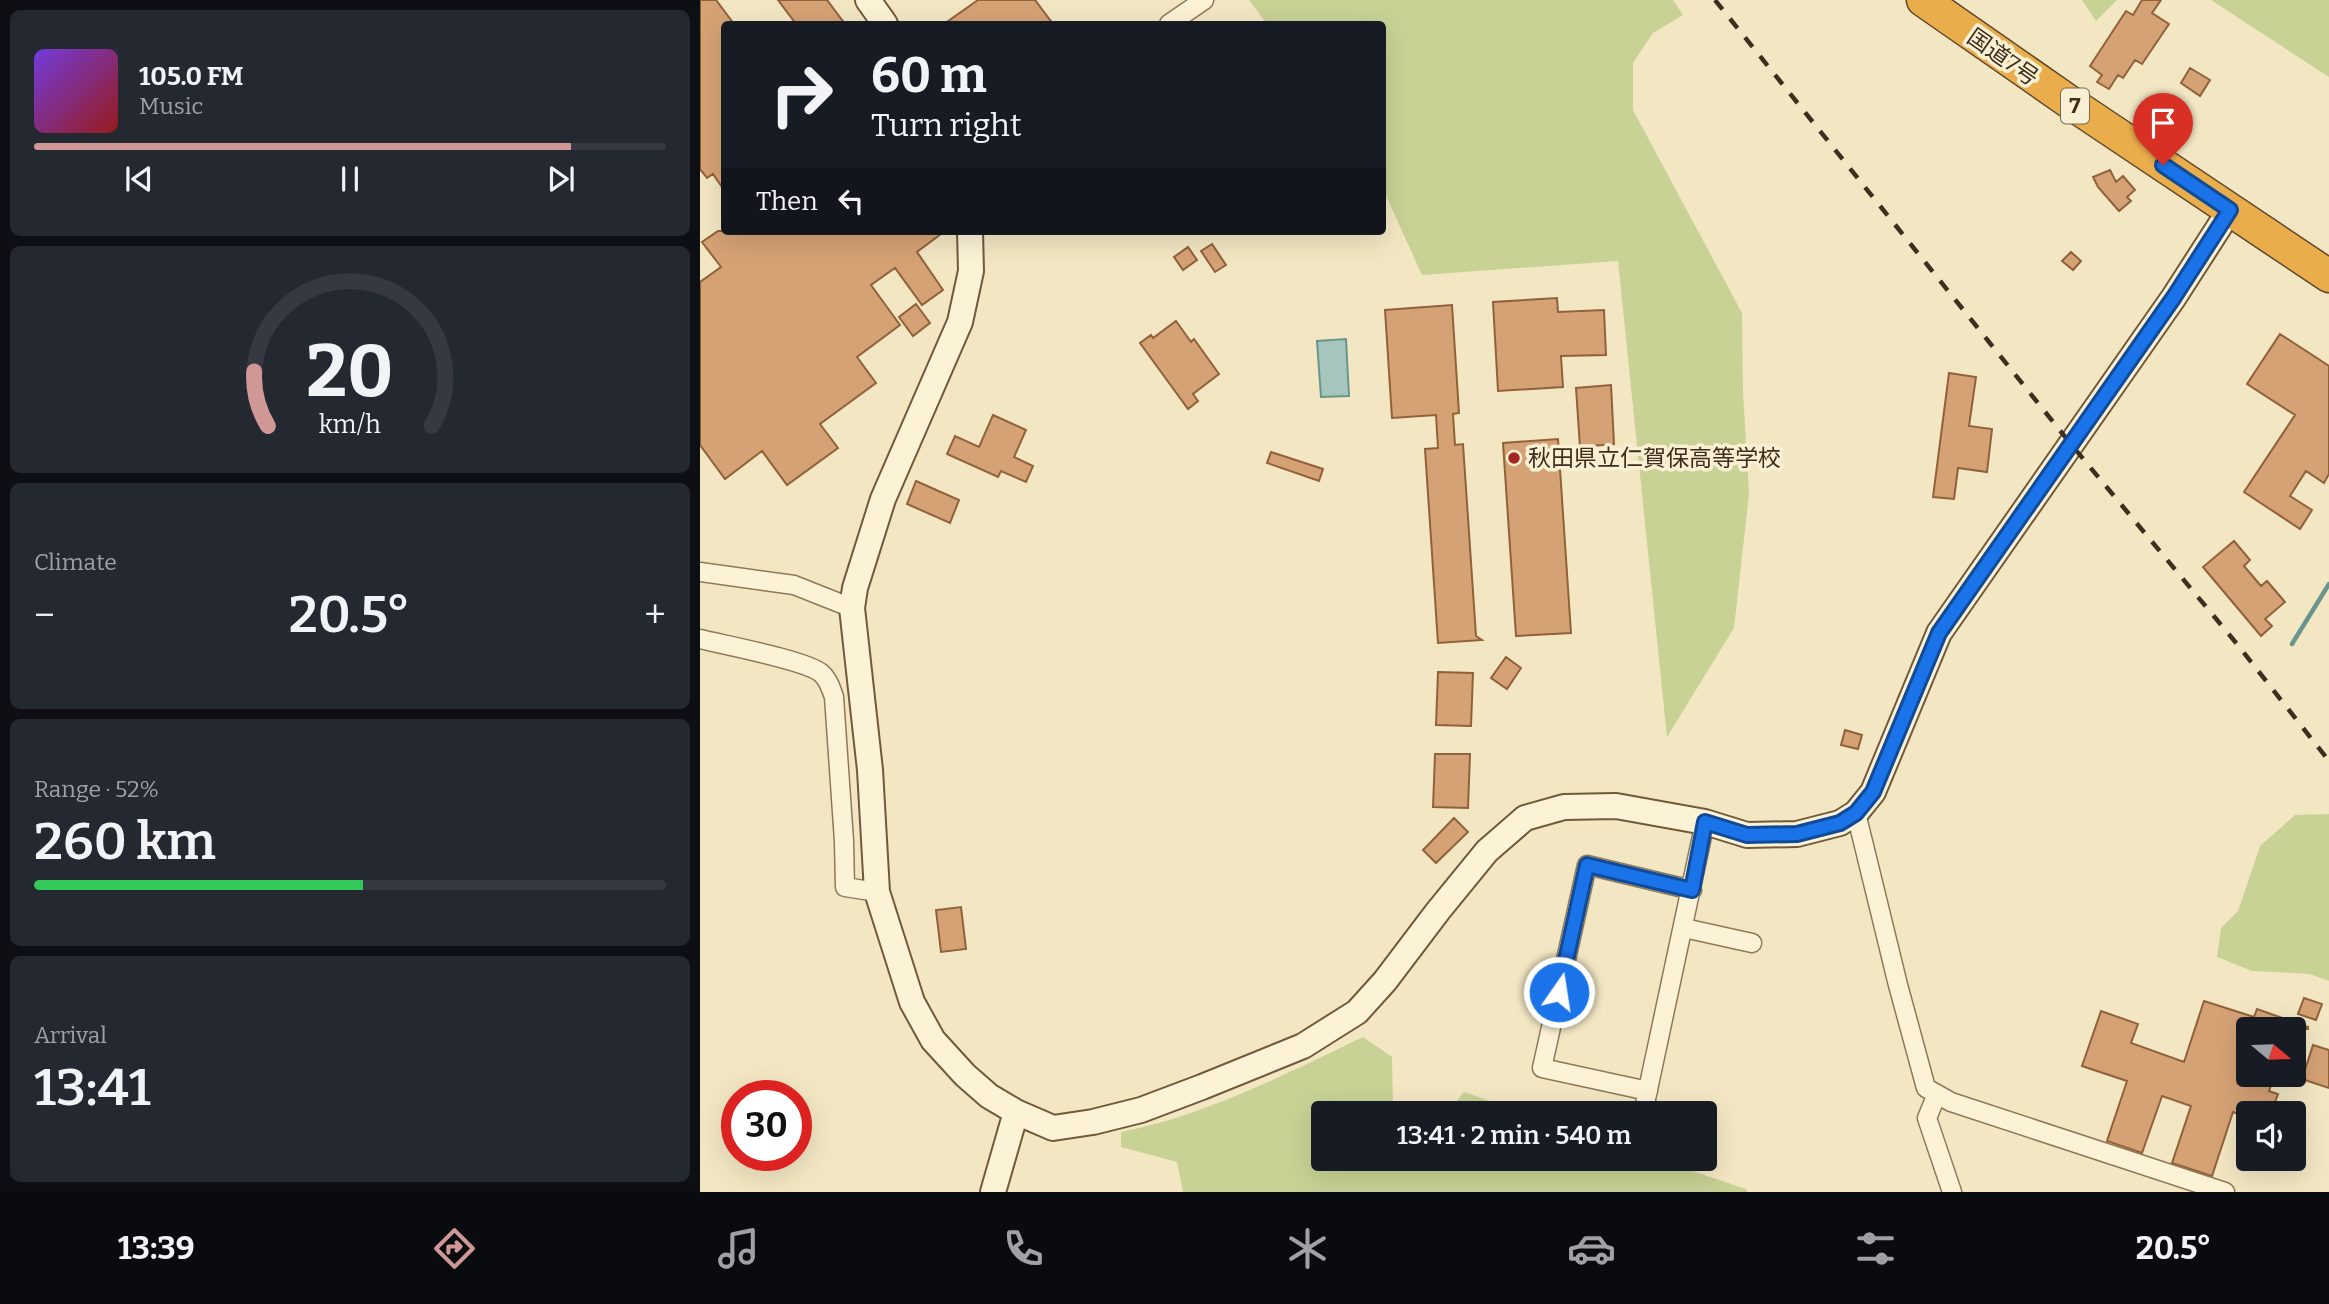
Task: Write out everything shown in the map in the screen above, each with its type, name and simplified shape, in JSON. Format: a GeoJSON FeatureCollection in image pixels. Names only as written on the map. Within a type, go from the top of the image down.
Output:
{"type":"FeatureCollection","features":[{"type":"Feature","properties":{"kind":"highway","name":"国道7号"},"geometry":{"type":"LineString","coordinates":[[1923,0],[2081,110],[2329,276]]}},
{"type":"Feature","properties":{"kind":"street"},"geometry":{"type":"LineString","coordinates":[[868,0],[883,21]]}},
{"type":"Feature","properties":{"kind":"street"},"geometry":{"type":"LineString","coordinates":[[1173,21],[1204,0]]}},
{"type":"Feature","properties":{"kind":"street"},"geometry":{"type":"LineString","coordinates":[[970,235],[971,271],[960,322],[883,499],[855,588],[852,608],[870,771],[877,892],[912,1002],[933,1040],[965,1075],[989,1096],[1016,1112],[1053,1128],[1093,1122],[1153,1105],[1303,1046],[1357,1012],[1385,981],[1487,851],[1525,818],[1564,807],[1616,806],[1705,822],[1747,835],[1797,834],[1840,823],[1856,813],[1873,792],[1939,633],[2174,297],[2230,210]]}},
{"type":"Feature","properties":{"kind":"street"},"geometry":{"type":"LineString","coordinates":[[700,572],[793,585],[852,608]]}},
{"type":"Feature","properties":{"kind":"street"},"geometry":{"type":"LineString","coordinates":[[700,639],[790,661],[820,672],[830,683],[834,697],[845,887],[877,892]]}},
{"type":"Feature","properties":{"kind":"street"},"geometry":{"type":"LineString","coordinates":[[1856,813],[1926,1088],[1951,1102],[2225,1192]]}},
{"type":"Feature","properties":{"kind":"street"},"geometry":{"type":"LineString","coordinates":[[1646,1101],[1705,822]]}},
{"type":"Feature","properties":{"kind":"street"},"geometry":{"type":"LineString","coordinates":[[1648,1091],[1542,1068],[1545,1054],[1587,865],[1692,890]]}},
{"type":"Feature","properties":{"kind":"street"},"geometry":{"type":"LineString","coordinates":[[1684,928],[1752,943]]}},
{"type":"Feature","properties":{"kind":"street"},"geometry":{"type":"LineString","coordinates":[[1937,1094],[1927,1118],[1952,1192]]}},
{"type":"Feature","properties":{"kind":"street"},"geometry":{"type":"LineString","coordinates":[[993,1192],[1016,1112]]}},
{"type":"Feature","properties":{"kind":"green space"},"geometry":{"type":"Polygon","coordinates":[[[1249,0],[1673,0],[1683,15],[1653,33],[1633,63],[1633,110],[1742,313],[1749,494],[1734,628],[1667,737],[1618,261],[1422,275],[1386,196],[1386,21],[1265,21],[1249,0]]]}},
{"type":"Feature","properties":{"kind":"green space"},"geometry":{"type":"Polygon","coordinates":[[[2082,0],[2117,0],[2096,21],[2082,0]]]}},
{"type":"Feature","properties":{"kind":"green space"},"geometry":{"type":"Polygon","coordinates":[[[2211,0],[2329,0],[2329,77],[2211,0]]]}},
{"type":"Feature","properties":{"kind":"green space"},"geometry":{"type":"Polygon","coordinates":[[[2329,814],[2329,981],[2310,974],[2252,971],[2217,957],[2221,928],[2238,911],[2260,846],[2295,815],[2329,814]]]}},
{"type":"Feature","properties":{"kind":"green space"},"geometry":{"type":"Polygon","coordinates":[[[1363,1037],[1392,1057],[1393,1101],[1311,1101],[1311,1171],[1693,1171],[1748,1192],[1183,1192],[1177,1162],[1121,1147],[1121,1132],[1184,1115],[1275,1079],[1363,1037]]]}},
{"type":"Feature","properties":{"kind":"green space"},"geometry":{"type":"Polygon","coordinates":[[[1464,1092],[1490,1101],[1457,1101],[1464,1092]]]}},
{"type":"Feature","properties":{"kind":"water"},"geometry":{"type":"Polygon","coordinates":[[[1346,339],[1349,396],[1321,397],[1317,341],[1346,339]]]}},
{"type":"Feature","properties":{"kind":"building"},"geometry":{"type":"Polygon","coordinates":[[[700,0],[716,0],[732,21],[721,21],[721,186],[713,174],[707,178],[700,169],[700,0]]]}},
{"type":"Feature","properties":{"kind":"building"},"geometry":{"type":"Polygon","coordinates":[[[778,0],[827,0],[843,21],[794,21],[778,0]]]}},
{"type":"Feature","properties":{"kind":"building"},"geometry":{"type":"Polygon","coordinates":[[[978,0],[1035,0],[1051,21],[948,21],[978,0]]]}},
{"type":"Feature","properties":{"kind":"building"},"geometry":{"type":"Polygon","coordinates":[[[2142,0],[2161,0],[2152,13],[2169,24],[2142,64],[2135,60],[2123,78],[2118,75],[2109,89],[2097,82],[2102,75],[2090,66],[2126,11],[2133,15],[2142,0]]]}},
{"type":"Feature","properties":{"kind":"building"},"geometry":{"type":"Polygon","coordinates":[[[2190,68],[2210,80],[2200,96],[2181,83],[2190,68]]]}},
{"type":"Feature","properties":{"kind":"building"},"geometry":{"type":"Polygon","coordinates":[[[2110,170],[2116,182],[2123,176],[2135,190],[2127,197],[2131,201],[2119,211],[2098,187],[2093,177],[2110,170]]]}},
{"type":"Feature","properties":{"kind":"building"},"geometry":{"type":"Polygon","coordinates":[[[718,231],[721,231],[721,235],[940,235],[917,252],[943,290],[922,305],[895,268],[871,285],[900,325],[857,357],[876,383],[820,424],[838,448],[787,485],[762,451],[725,479],[700,445],[700,282],[721,267],[702,242],[718,231]]]}},
{"type":"Feature","properties":{"kind":"building"},"geometry":{"type":"Polygon","coordinates":[[[1212,244],[1226,265],[1215,272],[1201,251],[1212,244]]]}},
{"type":"Feature","properties":{"kind":"building"},"geometry":{"type":"Polygon","coordinates":[[[1188,247],[1197,260],[1183,270],[1174,257],[1188,247]]]}},
{"type":"Feature","properties":{"kind":"building"},"geometry":{"type":"Polygon","coordinates":[[[2071,252],[2081,261],[2073,270],[2062,261],[2071,252]]]}},
{"type":"Feature","properties":{"kind":"building"},"geometry":{"type":"Polygon","coordinates":[[[1557,298],[1558,312],[1604,310],[1606,355],[1561,356],[1563,387],[1498,391],[1493,302],[1557,298]]]}},
{"type":"Feature","properties":{"kind":"building"},"geometry":{"type":"Polygon","coordinates":[[[916,304],[930,323],[913,336],[899,317],[916,304]]]}},
{"type":"Feature","properties":{"kind":"building"},"geometry":{"type":"Polygon","coordinates":[[[1452,305],[1459,413],[1453,414],[1455,445],[1463,444],[1476,636],[1482,640],[1438,643],[1425,449],[1438,448],[1436,415],[1392,418],[1385,310],[1452,305]]]}},
{"type":"Feature","properties":{"kind":"building"},"geometry":{"type":"Polygon","coordinates":[[[1176,321],[1191,342],[1194,339],[1219,374],[1193,394],[1198,401],[1188,409],[1140,343],[1151,335],[1153,338],[1176,321]]]}},
{"type":"Feature","properties":{"kind":"building"},"geometry":{"type":"Polygon","coordinates":[[[2280,334],[2329,366],[2329,474],[2324,483],[2306,471],[2290,496],[2312,510],[2300,529],[2244,492],[2295,415],[2247,384],[2280,334]]]}},
{"type":"Feature","properties":{"kind":"building"},"geometry":{"type":"Polygon","coordinates":[[[1949,373],[1976,377],[1969,426],[1992,429],[1987,472],[1958,468],[1954,499],[1933,497],[1949,373]]]}},
{"type":"Feature","properties":{"kind":"building"},"geometry":{"type":"Polygon","coordinates":[[[1611,385],[1614,444],[1580,447],[1576,388],[1611,385]]]}},
{"type":"Feature","properties":{"kind":"building"},"geometry":{"type":"Polygon","coordinates":[[[993,415],[1026,430],[1014,457],[1033,466],[1026,482],[1001,471],[998,477],[947,454],[955,436],[979,447],[993,415]]]}},
{"type":"Feature","properties":{"kind":"building"},"geometry":{"type":"Polygon","coordinates":[[[1558,439],[1571,633],[1516,636],[1503,443],[1558,439]]]}},
{"type":"Feature","properties":{"kind":"building"},"geometry":{"type":"Polygon","coordinates":[[[1271,452],[1323,469],[1319,481],[1267,463],[1271,452]]]}},
{"type":"Feature","properties":{"kind":"building"},"geometry":{"type":"Polygon","coordinates":[[[916,481],[959,500],[950,523],[907,504],[916,481]]]}},
{"type":"Feature","properties":{"kind":"building"},"geometry":{"type":"Polygon","coordinates":[[[2234,541],[2250,560],[2244,566],[2261,586],[2267,581],[2285,602],[2265,619],[2272,626],[2261,636],[2203,567],[2234,541]]]}},
{"type":"Feature","properties":{"kind":"building"},"geometry":{"type":"Polygon","coordinates":[[[1506,657],[1521,668],[1507,689],[1491,678],[1506,657]]]}},
{"type":"Feature","properties":{"kind":"building"},"geometry":{"type":"Polygon","coordinates":[[[1438,672],[1473,673],[1471,726],[1436,725],[1438,672]]]}},
{"type":"Feature","properties":{"kind":"building"},"geometry":{"type":"Polygon","coordinates":[[[1845,730],[1862,735],[1858,749],[1841,745],[1845,730]]]}},
{"type":"Feature","properties":{"kind":"building"},"geometry":{"type":"Polygon","coordinates":[[[1435,754],[1470,754],[1468,808],[1433,807],[1435,754]]]}},
{"type":"Feature","properties":{"kind":"building"},"geometry":{"type":"Polygon","coordinates":[[[1454,818],[1468,832],[1436,863],[1423,850],[1454,818]]]}},
{"type":"Feature","properties":{"kind":"building"},"geometry":{"type":"Polygon","coordinates":[[[961,907],[966,949],[941,952],[936,910],[961,907]]]}},
{"type":"Feature","properties":{"kind":"building"},"geometry":{"type":"Polygon","coordinates":[[[2304,998],[2322,1004],[2316,1020],[2298,1014],[2304,998]]]}},
{"type":"Feature","properties":{"kind":"building"},"geometry":{"type":"Polygon","coordinates":[[[2204,1001],[2254,1017],[2236,1017],[2236,1087],[2270,1087],[2269,1091],[2278,1094],[2275,1101],[2236,1101],[2236,1113],[2233,1112],[2212,1176],[2172,1163],[2191,1106],[2162,1096],[2142,1153],[2107,1141],[2127,1081],[2082,1066],[2101,1011],[2138,1024],[2131,1043],[2184,1062],[2204,1001]]]}},
{"type":"Feature","properties":{"kind":"building"},"geometry":{"type":"Polygon","coordinates":[[[2257,1009],[2280,1017],[2254,1017],[2257,1009]]]}},
{"type":"Feature","properties":{"kind":"building"},"geometry":{"type":"Polygon","coordinates":[[[2313,1045],[2329,1050],[2329,1088],[2306,1080],[2306,1067],[2313,1045]]]}},
{"type":"Feature","properties":{"kind":"waterway"},"geometry":{"type":"LineString","coordinates":[[2292,644],[2329,584]]}},
{"type":"Feature","properties":{"kind":"railway"},"geometry":{"type":"LineString","coordinates":[[1715,0],[2329,761]]}},
{"type":"Feature","properties":{"kind":"place","name":"秋田県立仁賀保高等学校"},"geometry":{"type":"Point","coordinates":[1514,458]}},
{"type":"Feature","properties":{"kind":"route"},"geometry":{"type":"LineString","coordinates":[[1559,992],[1587,865],[1692,890],[1705,822],[1747,835],[1797,834],[1840,823],[1856,813],[1873,792],[1939,633],[2174,297],[2230,210],[2163,165]]}}]}
